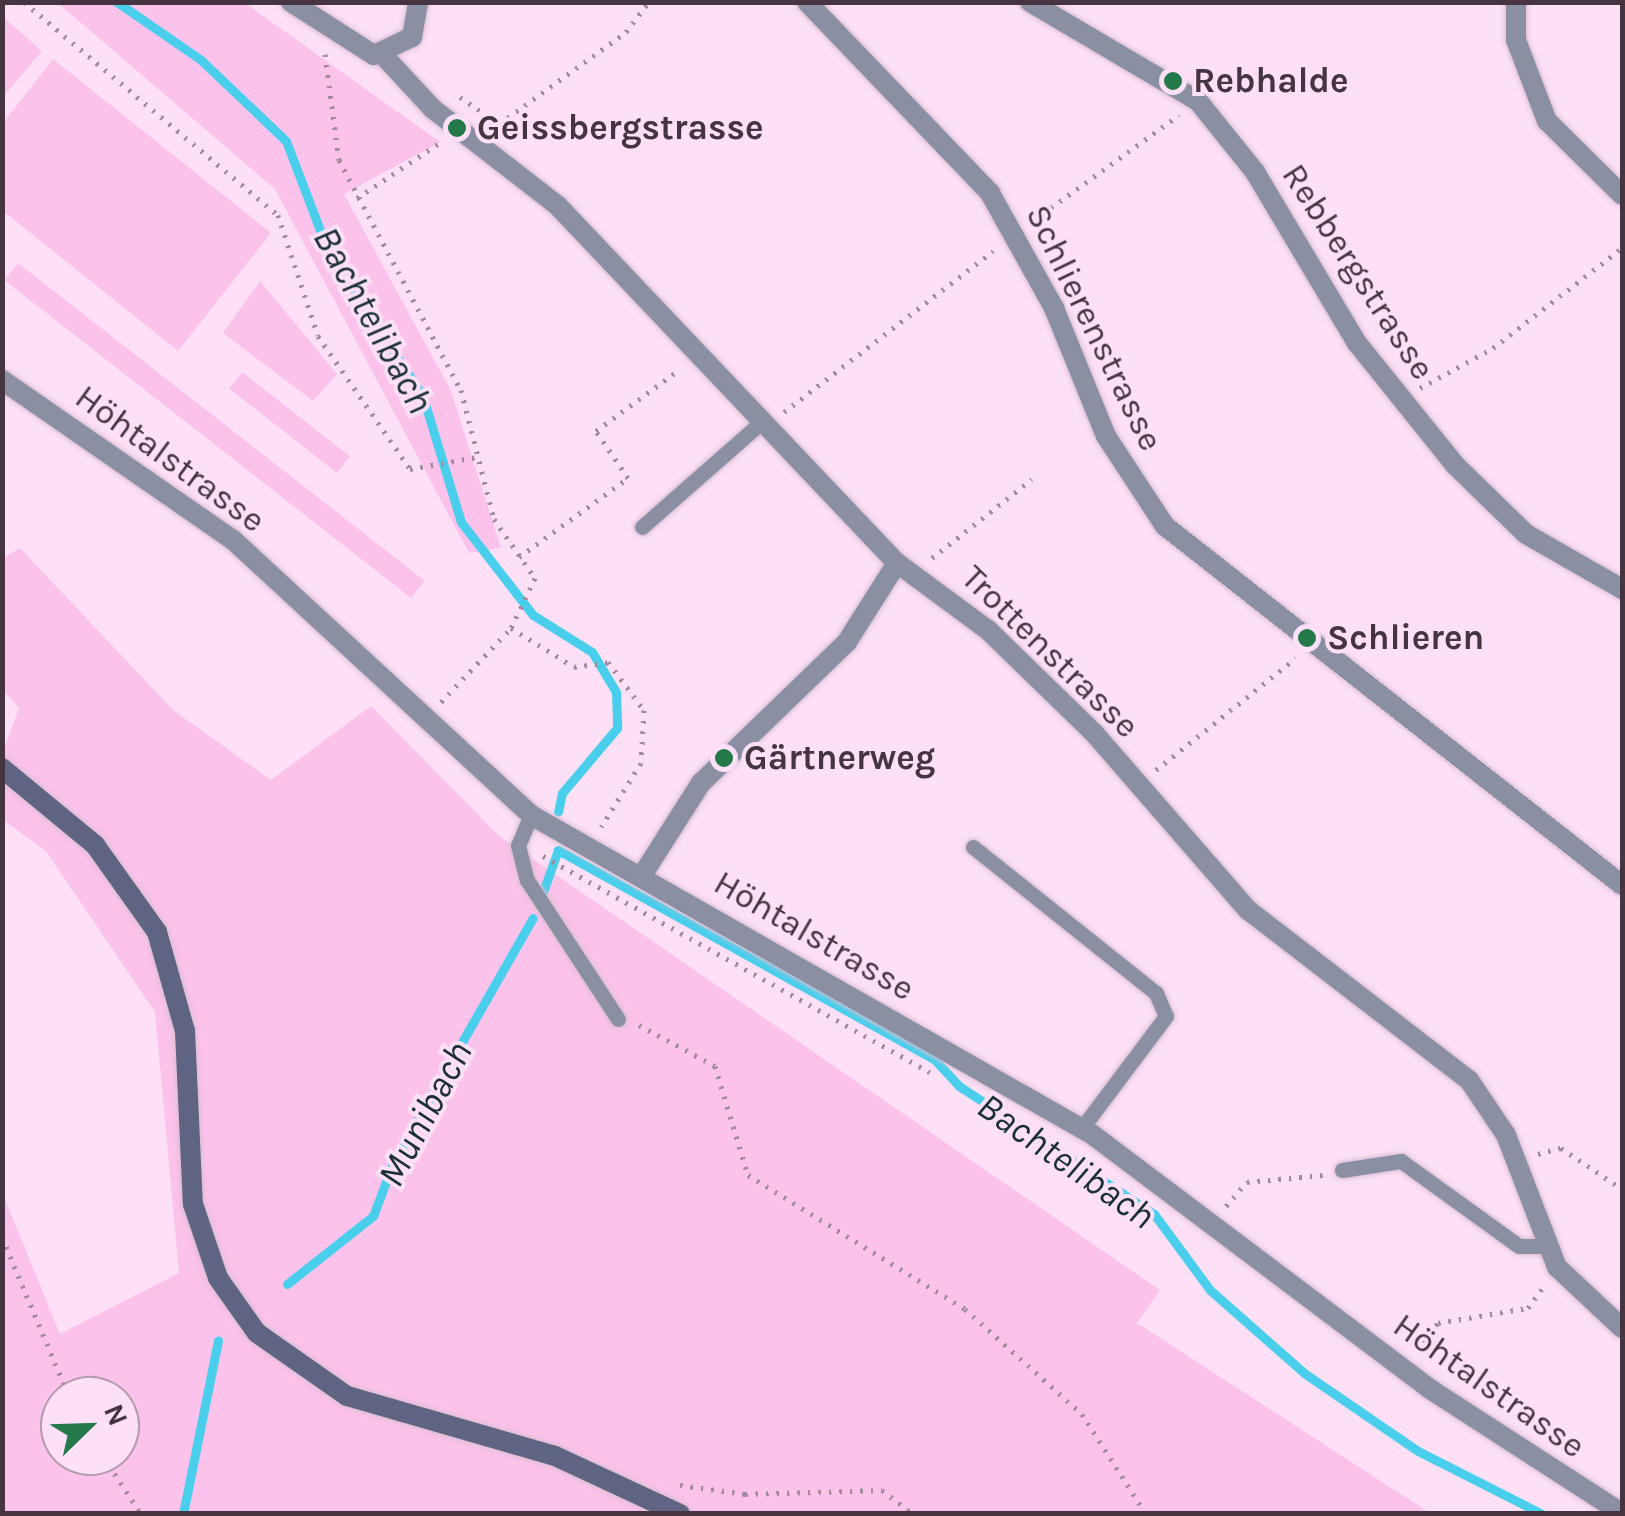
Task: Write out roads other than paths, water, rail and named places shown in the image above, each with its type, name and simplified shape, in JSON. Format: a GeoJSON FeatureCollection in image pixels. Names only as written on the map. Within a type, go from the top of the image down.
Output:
{"type":"FeatureCollection","features":[{"type":"Feature","properties":{"kind":"main road"},"geometry":{"type":"LineString","coordinates":[[2,768],[95,845],[157,932],[185,1031],[193,1204],[218,1278],[257,1332],[347,1396],[556,1456],[680,1514]]}},
{"type":"Feature","properties":{"kind":"street"},"geometry":{"type":"LineString","coordinates":[[291,2],[327,32],[382,54],[412,37],[418,2]]}},
{"type":"Feature","properties":{"kind":"street","name":"Schlierenstrasse"},"geometry":{"type":"LineString","coordinates":[[806,2],[990,193],[1054,308],[1106,436],[1165,526],[1622,886]]}},
{"type":"Feature","properties":{"kind":"street","name":"Rebbergstrasse"},"geometry":{"type":"LineString","coordinates":[[1030,2],[1198,101],[1255,172],[1357,343],[1455,465],[1526,534],[1622,589]]}},
{"type":"Feature","properties":{"kind":"street"},"geometry":{"type":"LineString","coordinates":[[1516,2],[1516,40],[1547,120],[1622,195]]}},
{"type":"Feature","properties":{"kind":"street","name":"Trottenstrasse"},"geometry":{"type":"LineString","coordinates":[[382,54],[433,109],[558,206],[758,425],[897,563],[988,630],[1094,733],[1248,910],[1450,1062],[1495,1115],[1516,1160],[1544,1246],[1558,1268],[1622,1328]]}},
{"type":"Feature","properties":{"kind":"street","name":"Höhtalstrasse"},"geometry":{"type":"LineString","coordinates":[[2,380],[232,540],[531,815],[644,874],[1082,1128],[1402,1368],[1622,1513]]}},
{"type":"Feature","properties":{"kind":"street"},"geometry":{"type":"LineString","coordinates":[[644,874],[701,784],[847,642],[897,563]]}},
{"type":"Feature","properties":{"kind":"lane"},"geometry":{"type":"LineString","coordinates":[[642,527],[758,425]]}},
{"type":"Feature","properties":{"kind":"lane"},"geometry":{"type":"LineString","coordinates":[[531,815],[520,840],[545,917],[618,1019]]}},
{"type":"Feature","properties":{"kind":"lane"},"geometry":{"type":"LineString","coordinates":[[973,848],[1156,993],[1166,1016],[1082,1128]]}},
{"type":"Feature","properties":{"kind":"lane"},"geometry":{"type":"LineString","coordinates":[[1342,1170],[1401,1161],[1519,1246],[1544,1246]]}},
{"type":"Feature","properties":{"kind":"waterway","name":"Bachtelibach"},"geometry":{"type":"LineString","coordinates":[[117,2],[201,60],[286,141],[328,251],[423,397],[461,522],[533,615],[592,652],[616,692],[617,728],[562,793],[558,812]]}},
{"type":"Feature","properties":{"kind":"waterway","name":"Bachtelibach"},"geometry":{"type":"LineString","coordinates":[[540,900],[558,850],[934,1059],[959,1086],[1154,1214],[1210,1290],[1304,1373],[1418,1451],[1542,1514]]}},
{"type":"Feature","properties":{"kind":"waterway","name":"Munibach"},"geometry":{"type":"LineString","coordinates":[[287,1284],[373,1216],[393,1163],[533,918]]}},
{"type":"Feature","properties":{"kind":"waterway","name":"Munibach"},"geometry":{"type":"LineString","coordinates":[[183,1514],[218,1341]]}},
{"type":"Feature","properties":{"kind":"place","name":"Rebhalde"},"geometry":{"type":"Point","coordinates":[1173,81]}},
{"type":"Feature","properties":{"kind":"place","name":"Geissbergstrasse"},"geometry":{"type":"Point","coordinates":[457,128]}},
{"type":"Feature","properties":{"kind":"place","name":"Schlieren"},"geometry":{"type":"Point","coordinates":[1307,638]}},
{"type":"Feature","properties":{"kind":"place","name":"Gärtnerweg"},"geometry":{"type":"Point","coordinates":[724,758]}}]}
